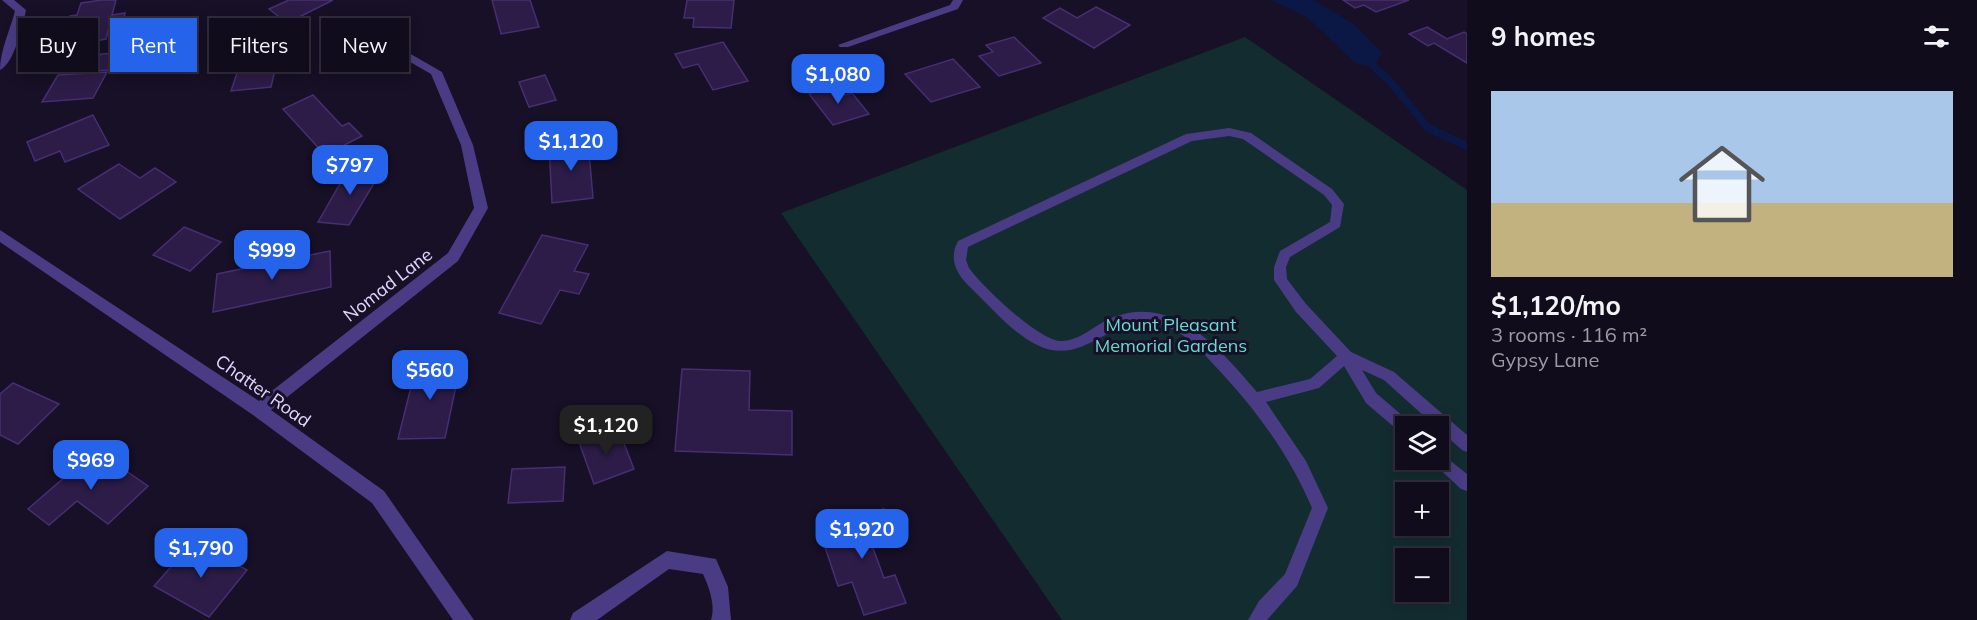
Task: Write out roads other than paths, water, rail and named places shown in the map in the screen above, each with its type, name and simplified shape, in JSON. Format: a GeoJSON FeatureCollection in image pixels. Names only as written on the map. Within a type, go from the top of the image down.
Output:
{"type":"FeatureCollection","features":[{"type":"Feature","properties":{"kind":"street"},"geometry":{"type":"LineString","coordinates":[[0,66],[14,40],[21,10],[7,0]]}},
{"type":"Feature","properties":{"kind":"street"},"geometry":{"type":"LineString","coordinates":[[844,45],[954,8],[958,0]]}},
{"type":"Feature","properties":{"kind":"street","name":"Nomad Lane"},"geometry":{"type":"LineString","coordinates":[[259,410],[453,257],[481,208],[467,145],[435,72],[409,57]]}},
{"type":"Feature","properties":{"kind":"street","name":"Chatter Road"},"geometry":{"type":"LineString","coordinates":[[0,235],[259,410],[378,497],[464,620]]}},
{"type":"Feature","properties":{"kind":"street"},"geometry":{"type":"LineString","coordinates":[[580,620],[668,560],[709,566],[719,588],[723,617],[721,620]]}},
{"type":"Feature","properties":{"kind":"lane"},"geometry":{"type":"LineString","coordinates":[[1257,620],[1265,607],[1291,580],[1320,508],[1294,452],[1242,383],[1199,341],[1173,323],[1130,318],[1117,321],[1085,339],[1066,346],[1045,342],[1014,321],[961,269],[958,256],[962,244],[1190,137],[1229,132],[1247,136],[1328,192],[1338,204],[1336,224],[1285,254],[1280,267],[1281,280],[1301,308],[1346,356],[1371,398],[1395,419]]}},
{"type":"Feature","properties":{"kind":"lane"},"geometry":{"type":"LineString","coordinates":[[1254,399],[1314,384],[1346,356]]}},
{"type":"Feature","properties":{"kind":"lane"},"geometry":{"type":"LineString","coordinates":[[1346,356],[1389,376],[1467,445]]}},
{"type":"Feature","properties":{"kind":"lane"},"geometry":{"type":"LineString","coordinates":[[1449,468],[1467,484]]}},
{"type":"Feature","properties":{"kind":"water"},"geometry":{"type":"Polygon","coordinates":[[[1271,0],[1314,0],[1354,24],[1382,53],[1374,67],[1355,63],[1308,18],[1271,0]]]}},
{"type":"Feature","properties":{"kind":"waterway"},"geometry":{"type":"LineString","coordinates":[[1374,67],[1389,80],[1428,128],[1467,146]]}},
{"type":"Feature","properties":{"kind":"park label","name":"Mount Pleasant Memorial Gardens"},"geometry":{"type":"Point","coordinates":[1171,335]}}]}
